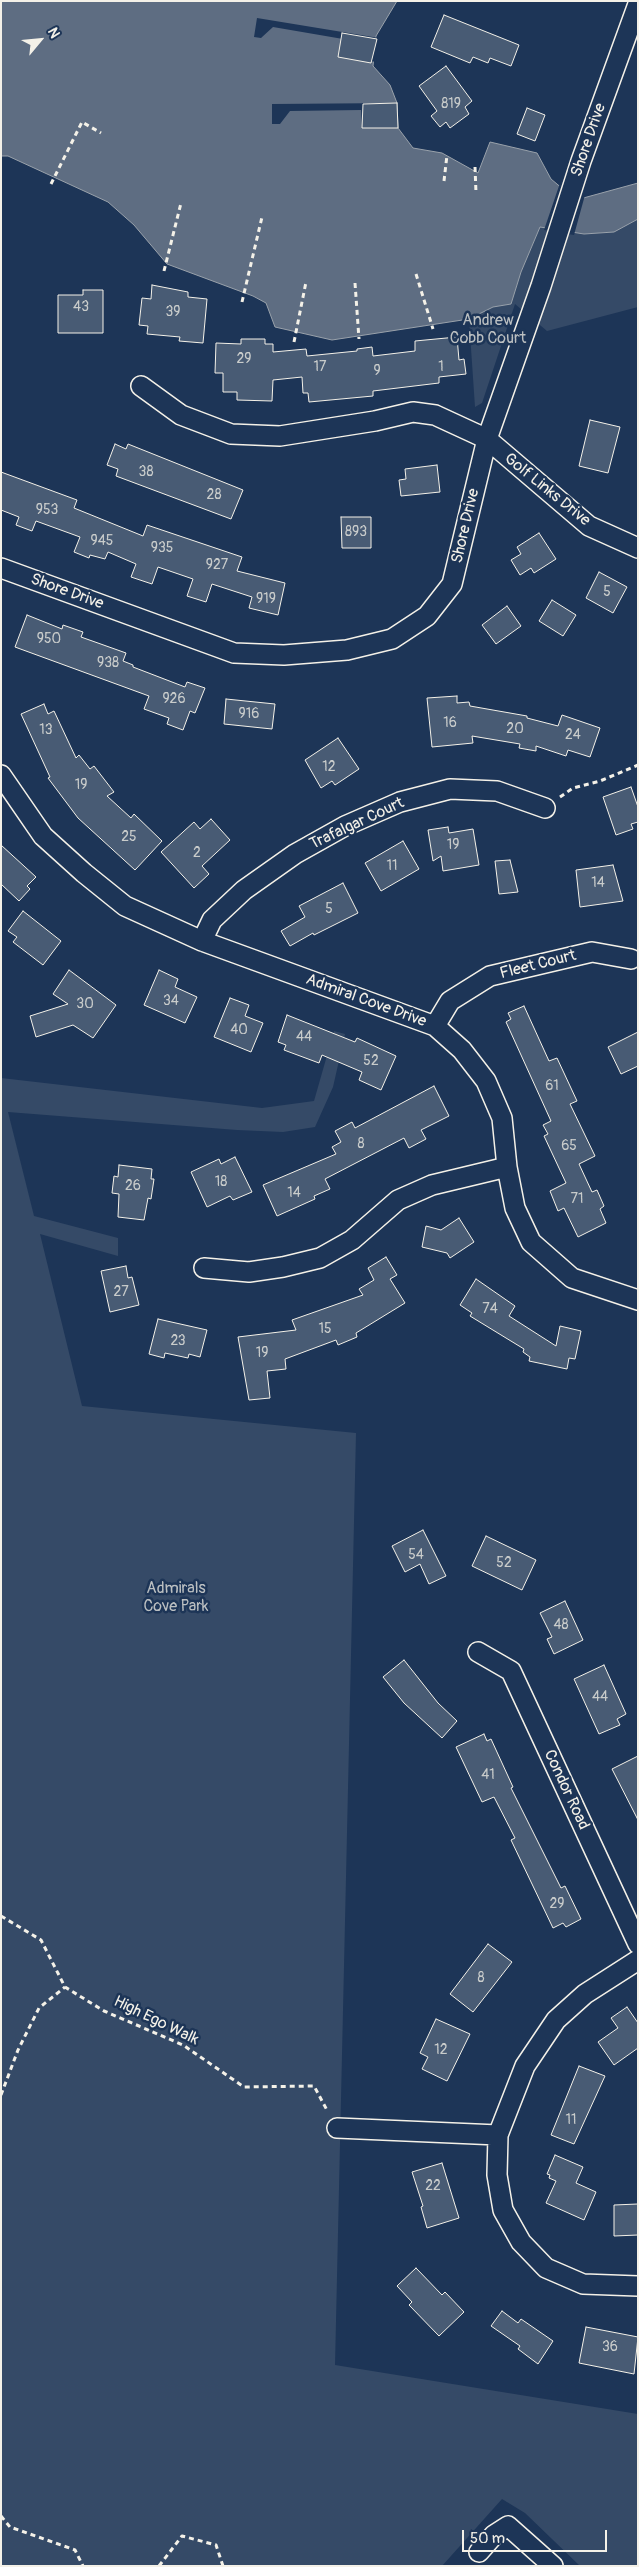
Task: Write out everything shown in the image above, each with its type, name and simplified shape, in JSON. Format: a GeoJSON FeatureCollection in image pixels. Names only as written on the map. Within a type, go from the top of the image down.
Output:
{"type":"FeatureCollection","features":[{"type":"Feature","properties":{"kind":"street","name":"Shore Drive"},"geometry":{"type":"LineString","coordinates":[[1,568],[234,653],[284,656],[348,650],[392,639],[426,616],[452,584],[487,439],[541,286],[581,161],[638,4]]}},
{"type":"Feature","properties":{"kind":"street"},"geometry":{"type":"LineString","coordinates":[[141,386],[181,416],[231,434],[280,436],[413,412],[435,415],[487,439]]}},
{"type":"Feature","properties":{"kind":"street","name":"Golf Links Drive"},"geometry":{"type":"LineString","coordinates":[[487,439],[589,526],[638,548]]}},
{"type":"Feature","properties":{"kind":"street","name":"Admiral Cove Drive"},"geometry":{"type":"LineString","coordinates":[[1,775],[43,836],[84,873],[125,906],[202,941],[434,1026],[462,1050],[486,1082],[502,1118],[506,1167],[515,1208],[531,1242],[572,1278],[638,1300]]}},
{"type":"Feature","properties":{"kind":"street","name":"Trafalgar Court"},"geometry":{"type":"LineString","coordinates":[[202,941],[212,920],[244,890],[294,854],[345,826],[400,802],[450,789],[497,791],[545,808]]}},
{"type":"Feature","properties":{"kind":"street","name":"Fleet Court"},"geometry":{"type":"LineString","coordinates":[[434,1026],[450,1001],[490,976],[592,952],[631,959]]}},
{"type":"Feature","properties":{"kind":"street"},"geometry":{"type":"LineString","coordinates":[[204,1268],[249,1272],[283,1267],[320,1258],[352,1240],[398,1200],[432,1185],[506,1167]]}},
{"type":"Feature","properties":{"kind":"street","name":"Condor Road"},"geometry":{"type":"LineString","coordinates":[[478,1652],[511,1671],[638,1944]]}},
{"type":"Feature","properties":{"kind":"street"},"geometry":{"type":"LineString","coordinates":[[638,1960],[584,1994],[556,2020],[525,2066],[498,2135],[497,2175],[504,2210],[521,2242],[546,2268],[583,2284],[638,2286]]}},
{"type":"Feature","properties":{"kind":"street"},"geometry":{"type":"LineString","coordinates":[[337,2128],[498,2135]]}},
{"type":"Feature","properties":{"kind":"street"},"geometry":{"type":"LineString","coordinates":[[479,2552],[494,2535],[508,2526],[554,2566]]}},
{"type":"Feature","properties":{"kind":"path"},"geometry":{"type":"LineString","coordinates":[[51,184],[82,122],[101,133]]}},
{"type":"Feature","properties":{"kind":"path"},"geometry":{"type":"LineString","coordinates":[[444,181],[447,155]]}},
{"type":"Feature","properties":{"kind":"path"},"geometry":{"type":"LineString","coordinates":[[475,167],[476,193]]}},
{"type":"Feature","properties":{"kind":"path"},"geometry":{"type":"LineString","coordinates":[[164,271],[181,204]]}},
{"type":"Feature","properties":{"kind":"path"},"geometry":{"type":"LineString","coordinates":[[242,302],[262,217]]}},
{"type":"Feature","properties":{"kind":"path"},"geometry":{"type":"LineString","coordinates":[[416,274],[433,329]]}},
{"type":"Feature","properties":{"kind":"path"},"geometry":{"type":"LineString","coordinates":[[294,342],[306,282]]}},
{"type":"Feature","properties":{"kind":"path"},"geometry":{"type":"LineString","coordinates":[[355,283],[359,339]]}},
{"type":"Feature","properties":{"kind":"path"},"geometry":{"type":"LineString","coordinates":[[545,808],[573,788],[600,781],[638,765]]}},
{"type":"Feature","properties":{"kind":"path"},"geometry":{"type":"LineString","coordinates":[[1,1916],[41,1940],[65,1987],[39,2008],[18,2050],[1,2095]]}},
{"type":"Feature","properties":{"kind":"path","name":"High Ego Walk"},"geometry":{"type":"LineString","coordinates":[[65,1987],[104,2010],[183,2045],[244,2087],[314,2086],[337,2128]]}},
{"type":"Feature","properties":{"kind":"path"},"geometry":{"type":"LineString","coordinates":[[1,2516],[10,2527],[75,2550],[83,2566]]}},
{"type":"Feature","properties":{"kind":"path"},"geometry":{"type":"LineString","coordinates":[[159,2566],[182,2536],[216,2545],[223,2566]]}},
{"type":"Feature","properties":{"kind":"green space","name":"Andrew Cobb Court"},"geometry":{"type":"Polygon","coordinates":[[[638,219],[638,307],[547,331],[515,304],[482,403],[475,407],[469,319],[493,307],[511,304],[521,272],[540,227],[584,234],[613,232],[638,219]]]}},
{"type":"Feature","properties":{"kind":"green space","name":"Admirals Cove Park"},"geometry":{"type":"Polygon","coordinates":[[[334,1031],[345,1034],[333,1087],[315,1127],[283,1132],[237,1130],[8,1112],[34,1216],[118,1238],[118,1256],[40,1234],[82,1406],[356,1433],[335,2365],[638,2414],[638,2566],[580,2566],[525,2513],[502,2499],[442,2566],[1,2566],[1,1078],[262,1108],[314,1101],[334,1031]]]}},
{"type":"Feature","properties":{"kind":"shaded area"},"geometry":{"type":"Polygon","coordinates":[[[1,1],[397,1],[376,36],[373,66],[390,85],[397,103],[398,128],[413,148],[442,153],[478,173],[490,142],[537,153],[551,179],[576,200],[638,183],[638,219],[614,232],[584,234],[540,227],[521,272],[511,304],[493,307],[469,319],[332,340],[275,327],[266,303],[253,296],[167,264],[134,225],[108,202],[8,156],[1,156],[1,1]]]}},
{"type":"Feature","properties":{"kind":"pier"},"geometry":{"type":"Polygon","coordinates":[[[257,18],[379,38],[376,62],[341,56],[343,39],[273,27],[261,38],[254,37],[257,18]]]}},
{"type":"Feature","properties":{"kind":"pier"},"geometry":{"type":"Polygon","coordinates":[[[397,103],[398,128],[362,128],[361,110],[290,111],[280,124],[272,124],[272,104],[397,103]]]}},
{"type":"Feature","properties":{"kind":"pier"},"geometry":{"type":"Polygon","coordinates":[[[560,183],[576,197],[585,195],[574,235],[544,230],[560,183]]]}},
{"type":"Feature","properties":{"kind":"building"},"geometry":{"type":"Polygon","coordinates":[[[444,15],[519,45],[511,66],[490,58],[488,63],[473,57],[470,63],[431,47],[444,15]]]}},
{"type":"Feature","properties":{"kind":"building"},"geometry":{"type":"Polygon","coordinates":[[[342,33],[377,39],[371,63],[338,57],[342,33]]]}},
{"type":"Feature","properties":{"kind":"building"},"geometry":{"type":"Polygon","coordinates":[[[446,66],[472,101],[465,107],[469,114],[450,128],[446,122],[440,127],[431,116],[437,111],[419,86],[446,66]]]}},
{"type":"Feature","properties":{"kind":"building"},"geometry":{"type":"Polygon","coordinates":[[[397,103],[398,128],[362,128],[363,104],[397,103]]]}},
{"type":"Feature","properties":{"kind":"building"},"geometry":{"type":"Polygon","coordinates":[[[527,108],[545,115],[535,141],[517,134],[527,108]]]}},
{"type":"Feature","properties":{"kind":"building"},"geometry":{"type":"Polygon","coordinates":[[[152,285],[188,292],[188,297],[207,299],[203,343],[179,341],[180,337],[147,334],[148,326],[139,325],[142,298],[151,299],[152,285]]]}},
{"type":"Feature","properties":{"kind":"building"},"geometry":{"type":"Polygon","coordinates":[[[83,290],[103,290],[103,333],[58,333],[58,295],[83,295],[83,290]]]}},
{"type":"Feature","properties":{"kind":"building"},"geometry":{"type":"Polygon","coordinates":[[[457,337],[459,360],[464,359],[466,374],[439,377],[439,383],[373,391],[373,396],[309,402],[308,393],[303,393],[302,377],[273,380],[272,401],[237,400],[237,392],[223,392],[223,373],[215,373],[216,343],[241,344],[241,339],[265,339],[265,344],[273,344],[273,352],[306,349],[307,356],[357,351],[357,349],[372,347],[373,356],[415,351],[415,341],[457,337]]]}},
{"type":"Feature","properties":{"kind":"building"},"geometry":{"type":"Polygon","coordinates":[[[590,420],[620,427],[608,473],[579,466],[590,420]]]}},
{"type":"Feature","properties":{"kind":"building"},"geometry":{"type":"Polygon","coordinates":[[[115,444],[126,449],[128,444],[243,490],[231,519],[116,476],[118,469],[107,465],[115,444]]]}},
{"type":"Feature","properties":{"kind":"building"},"geometry":{"type":"Polygon","coordinates":[[[437,465],[440,492],[401,496],[399,480],[406,479],[405,469],[437,465]]]}},
{"type":"Feature","properties":{"kind":"building"},"geometry":{"type":"Polygon","coordinates":[[[1,472],[77,500],[74,508],[143,536],[147,525],[242,557],[237,571],[285,583],[278,615],[249,608],[252,597],[212,584],[206,602],[187,596],[193,579],[158,567],[152,584],[131,577],[136,564],[108,552],[105,559],[90,555],[89,558],[74,552],[80,537],[36,521],[32,531],[16,525],[19,517],[1,510],[1,472]]]}},
{"type":"Feature","properties":{"kind":"building"},"geometry":{"type":"Polygon","coordinates":[[[341,517],[371,517],[371,548],[342,548],[341,517]]]}},
{"type":"Feature","properties":{"kind":"building"},"geometry":{"type":"Polygon","coordinates":[[[539,533],[556,559],[534,573],[531,568],[520,575],[511,560],[521,554],[517,547],[539,533]]]}},
{"type":"Feature","properties":{"kind":"building"},"geometry":{"type":"Polygon","coordinates":[[[599,572],[627,587],[613,613],[586,598],[599,572]]]}},
{"type":"Feature","properties":{"kind":"building"},"geometry":{"type":"Polygon","coordinates":[[[552,600],[576,615],[563,636],[539,621],[552,600]]]}},
{"type":"Feature","properties":{"kind":"building"},"geometry":{"type":"Polygon","coordinates":[[[507,606],[521,626],[496,644],[482,625],[507,606]]]}},
{"type":"Feature","properties":{"kind":"building"},"geometry":{"type":"Polygon","coordinates":[[[27,615],[62,629],[63,625],[83,632],[81,637],[126,653],[123,661],[133,665],[133,667],[185,687],[187,682],[205,688],[195,713],[190,711],[183,730],[167,724],[169,718],[144,709],[149,696],[15,647],[27,615]]]}},
{"type":"Feature","properties":{"kind":"building"},"geometry":{"type":"Polygon","coordinates":[[[457,696],[457,703],[469,702],[470,706],[527,716],[527,718],[558,726],[562,715],[600,728],[590,757],[568,750],[566,756],[536,746],[536,751],[519,748],[520,744],[472,736],[473,743],[432,747],[427,698],[457,696]]]}},
{"type":"Feature","properties":{"kind":"building"},"geometry":{"type":"Polygon","coordinates":[[[226,699],[275,704],[272,729],[224,724],[226,699]]]}},
{"type":"Feature","properties":{"kind":"building"},"geometry":{"type":"Polygon","coordinates":[[[44,704],[48,714],[54,711],[76,758],[79,755],[90,769],[94,766],[114,792],[107,796],[131,818],[134,814],[162,841],[135,870],[78,818],[48,778],[50,777],[21,714],[44,704]]]}},
{"type":"Feature","properties":{"kind":"building"},"geometry":{"type":"Polygon","coordinates":[[[338,738],[359,769],[335,785],[332,781],[321,788],[305,760],[338,738]]]}},
{"type":"Feature","properties":{"kind":"building"},"geometry":{"type":"Polygon","coordinates":[[[631,787],[638,807],[638,822],[631,824],[633,829],[616,835],[603,797],[631,787]]]}},
{"type":"Feature","properties":{"kind":"building"},"geometry":{"type":"Polygon","coordinates":[[[211,819],[230,840],[202,866],[209,874],[194,888],[161,852],[194,822],[200,829],[211,819]]]}},
{"type":"Feature","properties":{"kind":"building"},"geometry":{"type":"Polygon","coordinates":[[[448,827],[449,833],[473,829],[479,865],[443,871],[441,856],[433,861],[428,830],[448,827]]]}},
{"type":"Feature","properties":{"kind":"building"},"geometry":{"type":"Polygon","coordinates":[[[403,841],[419,869],[381,891],[365,863],[403,841]]]}},
{"type":"Feature","properties":{"kind":"building"},"geometry":{"type":"Polygon","coordinates":[[[1,845],[36,877],[27,886],[30,889],[19,901],[1,884],[1,845]]]}},
{"type":"Feature","properties":{"kind":"building"},"geometry":{"type":"Polygon","coordinates":[[[510,860],[518,892],[499,894],[495,861],[510,860]]]}},
{"type":"Feature","properties":{"kind":"building"},"geometry":{"type":"Polygon","coordinates":[[[613,865],[623,901],[580,907],[576,870],[613,865]]]}},
{"type":"Feature","properties":{"kind":"building"},"geometry":{"type":"Polygon","coordinates":[[[343,883],[358,913],[314,935],[313,933],[290,946],[281,931],[305,917],[299,906],[343,883]]]}},
{"type":"Feature","properties":{"kind":"building"},"geometry":{"type":"Polygon","coordinates":[[[23,911],[61,941],[43,965],[13,942],[17,937],[8,931],[23,911]]]}},
{"type":"Feature","properties":{"kind":"building"},"geometry":{"type":"Polygon","coordinates":[[[69,970],[116,1005],[93,1038],[73,1025],[36,1037],[30,1016],[68,1004],[53,994],[69,970]]]}},
{"type":"Feature","properties":{"kind":"building"},"geometry":{"type":"Polygon","coordinates":[[[159,970],[178,979],[175,987],[197,997],[185,1023],[144,1005],[159,970]]]}},
{"type":"Feature","properties":{"kind":"building"},"geometry":{"type":"Polygon","coordinates":[[[230,998],[249,1005],[245,1016],[263,1023],[251,1052],[214,1037],[230,998]]]}},
{"type":"Feature","properties":{"kind":"building"},"geometry":{"type":"Polygon","coordinates":[[[524,1006],[549,1061],[557,1058],[577,1101],[570,1104],[595,1156],[579,1164],[592,1192],[597,1190],[604,1206],[600,1209],[606,1223],[578,1237],[564,1208],[558,1211],[550,1191],[566,1183],[544,1136],[548,1134],[543,1125],[551,1121],[506,1022],[511,1019],[508,1013],[524,1006]]]}},
{"type":"Feature","properties":{"kind":"building"},"geometry":{"type":"Polygon","coordinates":[[[287,1015],[355,1042],[357,1038],[396,1056],[381,1090],[359,1080],[362,1072],[322,1055],[319,1063],[284,1050],[286,1045],[278,1042],[287,1015]]]}},
{"type":"Feature","properties":{"kind":"building"},"geometry":{"type":"Polygon","coordinates":[[[638,1032],[638,1066],[621,1074],[608,1047],[638,1032]]]}},
{"type":"Feature","properties":{"kind":"building"},"geometry":{"type":"Polygon","coordinates":[[[434,1086],[449,1116],[421,1130],[426,1139],[409,1148],[404,1138],[325,1179],[330,1189],[314,1196],[315,1199],[277,1216],[263,1185],[336,1154],[332,1147],[341,1142],[335,1131],[352,1122],[355,1128],[434,1086]]]}},
{"type":"Feature","properties":{"kind":"building"},"geometry":{"type":"Polygon","coordinates":[[[235,1157],[252,1192],[233,1200],[230,1196],[207,1207],[191,1172],[219,1159],[221,1164],[235,1157]]]}},
{"type":"Feature","properties":{"kind":"building"},"geometry":{"type":"Polygon","coordinates":[[[119,1165],[152,1169],[151,1179],[154,1179],[151,1199],[148,1198],[144,1220],[118,1217],[119,1194],[112,1193],[114,1176],[118,1177],[119,1165]]]}},
{"type":"Feature","properties":{"kind":"building"},"geometry":{"type":"Polygon","coordinates":[[[459,1218],[474,1242],[450,1258],[447,1253],[422,1247],[426,1226],[441,1230],[459,1218]]]}},
{"type":"Feature","properties":{"kind":"building"},"geometry":{"type":"Polygon","coordinates":[[[386,1257],[397,1275],[390,1279],[405,1303],[356,1333],[357,1337],[338,1345],[336,1340],[285,1359],[286,1369],[267,1371],[270,1398],[249,1400],[238,1337],[296,1330],[292,1320],[363,1295],[359,1289],[374,1280],[368,1268],[386,1257]]]}},
{"type":"Feature","properties":{"kind":"building"},"geometry":{"type":"Polygon","coordinates":[[[126,1266],[128,1278],[132,1277],[139,1305],[110,1312],[101,1271],[126,1266]]]}},
{"type":"Feature","properties":{"kind":"building"},"geometry":{"type":"Polygon","coordinates":[[[476,1279],[515,1306],[509,1316],[556,1346],[560,1326],[581,1331],[575,1359],[569,1358],[567,1369],[529,1361],[530,1357],[523,1352],[524,1349],[470,1316],[472,1313],[460,1305],[476,1279]]]}},
{"type":"Feature","properties":{"kind":"building"},"geometry":{"type":"Polygon","coordinates":[[[158,1319],[207,1330],[200,1357],[189,1354],[188,1358],[165,1353],[164,1358],[149,1354],[158,1319]]]}},
{"type":"Feature","properties":{"kind":"building"},"geometry":{"type":"Polygon","coordinates":[[[423,1530],[446,1576],[429,1584],[420,1564],[405,1572],[392,1546],[423,1530]]]}},
{"type":"Feature","properties":{"kind":"building"},"geometry":{"type":"Polygon","coordinates":[[[486,1536],[536,1560],[522,1590],[472,1566],[486,1536]]]}},
{"type":"Feature","properties":{"kind":"building"},"geometry":{"type":"Polygon","coordinates":[[[565,1601],[583,1640],[554,1654],[547,1639],[552,1637],[540,1613],[565,1601]]]}},
{"type":"Feature","properties":{"kind":"building"},"geometry":{"type":"Polygon","coordinates":[[[404,1660],[438,1703],[457,1721],[442,1738],[404,1703],[383,1677],[404,1660]]]}},
{"type":"Feature","properties":{"kind":"building"},"geometry":{"type":"Polygon","coordinates":[[[604,1665],[626,1714],[617,1719],[620,1725],[599,1734],[574,1679],[604,1665]]]}},
{"type":"Feature","properties":{"kind":"building"},"geometry":{"type":"Polygon","coordinates":[[[484,1734],[487,1741],[491,1739],[513,1787],[511,1788],[561,1888],[565,1886],[581,1919],[566,1927],[563,1923],[553,1928],[511,1840],[515,1838],[494,1797],[482,1802],[456,1747],[484,1734]]]}},
{"type":"Feature","properties":{"kind":"building"},"geometry":{"type":"Polygon","coordinates":[[[638,1756],[638,1820],[612,1769],[638,1756]]]}},
{"type":"Feature","properties":{"kind":"building"},"geometry":{"type":"Polygon","coordinates":[[[488,1944],[512,1962],[473,2012],[450,1994],[488,1944]]]}},
{"type":"Feature","properties":{"kind":"building"},"geometry":{"type":"Polygon","coordinates":[[[627,2007],[638,2023],[638,2048],[614,2065],[598,2042],[618,2028],[611,2018],[627,2007]]]}},
{"type":"Feature","properties":{"kind":"building"},"geometry":{"type":"Polygon","coordinates":[[[436,2019],[470,2034],[447,2081],[422,2069],[428,2057],[420,2053],[436,2019]]]}},
{"type":"Feature","properties":{"kind":"building"},"geometry":{"type":"Polygon","coordinates":[[[579,2066],[605,2076],[574,2144],[551,2135],[579,2066]]]}},
{"type":"Feature","properties":{"kind":"building"},"geometry":{"type":"Polygon","coordinates":[[[555,2155],[583,2167],[576,2183],[596,2192],[584,2220],[546,2203],[556,2181],[549,2178],[550,2175],[547,2174],[555,2155]]]}},
{"type":"Feature","properties":{"kind":"building"},"geometry":{"type":"Polygon","coordinates":[[[442,2163],[459,2218],[427,2228],[421,2207],[423,2206],[412,2172],[442,2163]]]}},
{"type":"Feature","properties":{"kind":"building"},"geometry":{"type":"Polygon","coordinates":[[[638,2204],[638,2235],[614,2236],[614,2205],[638,2204]]]}},
{"type":"Feature","properties":{"kind":"building"},"geometry":{"type":"Polygon","coordinates":[[[416,2268],[442,2295],[445,2292],[464,2312],[439,2336],[409,2305],[412,2302],[397,2286],[416,2268]]]}},
{"type":"Feature","properties":{"kind":"building"},"geometry":{"type":"Polygon","coordinates":[[[502,2311],[518,2323],[521,2319],[553,2341],[538,2364],[518,2349],[520,2346],[491,2326],[502,2311]]]}},
{"type":"Feature","properties":{"kind":"building"},"geometry":{"type":"Polygon","coordinates":[[[586,2327],[638,2337],[634,2374],[579,2363],[586,2327]]]}}]}
